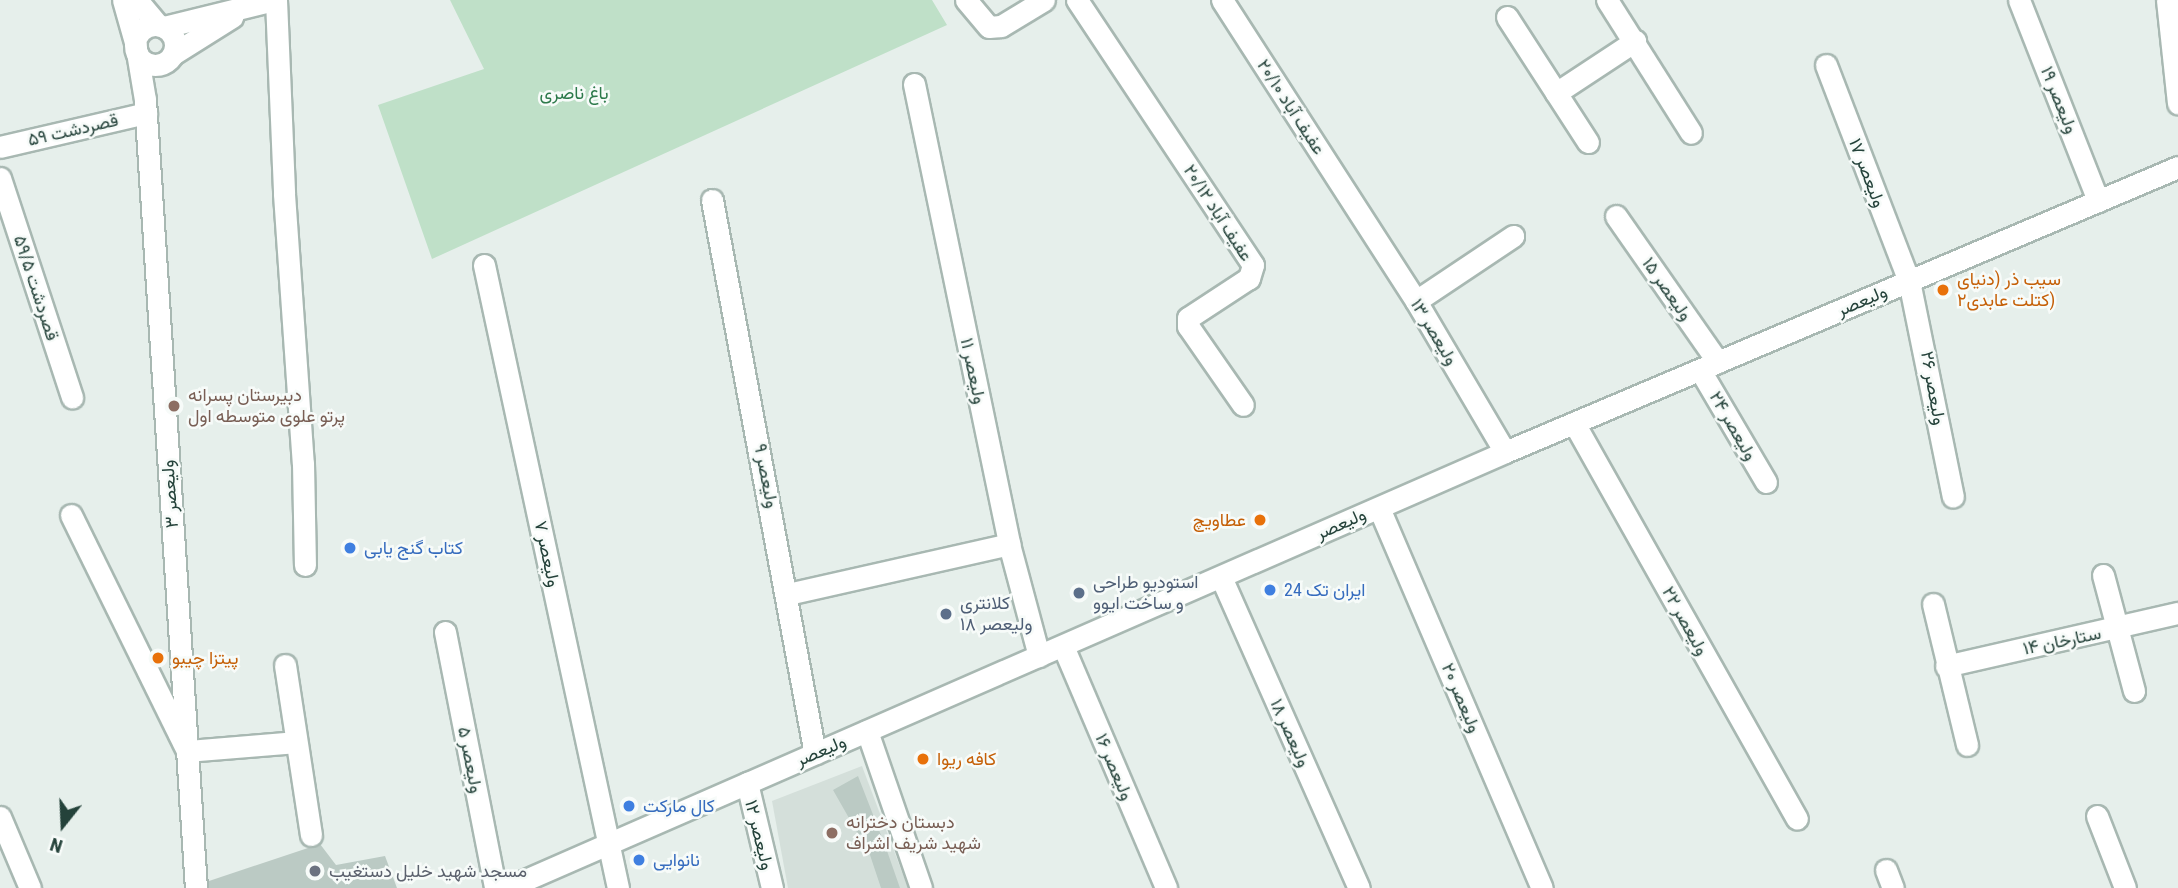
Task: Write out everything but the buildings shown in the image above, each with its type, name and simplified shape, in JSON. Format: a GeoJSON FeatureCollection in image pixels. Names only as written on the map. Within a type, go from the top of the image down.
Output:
{"type":"FeatureCollection","features":[{"type":"Feature","properties":{"kind":"street","name":"۳ ولیعصر"},"geometry":{"type":"LineString","coordinates":[[123,0],[136,49],[145,106],[196,888]]}},
{"type":"Feature","properties":{"kind":"street"},"geometry":{"type":"LineString","coordinates":[[137,0],[173,35],[171,56],[145,106]]}},
{"type":"Feature","properties":{"kind":"street"},"geometry":{"type":"LineString","coordinates":[[246,8],[171,56],[151,64],[136,49],[142,30],[275,0],[303,463],[305,565]]}},
{"type":"Feature","properties":{"kind":"street"},"geometry":{"type":"LineString","coordinates":[[966,0],[989,27],[1001,26],[1044,0]]}},
{"type":"Feature","properties":{"kind":"street","name":"عفیف آباد ۲۰/۱۲"},"geometry":{"type":"LineString","coordinates":[[1077,0],[1253,265],[1249,278],[1188,318],[1188,326],[1243,405]]}},
{"type":"Feature","properties":{"kind":"street","name":"عفیف آباد ۲۰/۱۰"},"geometry":{"type":"LineString","coordinates":[[1222,0],[1359,215]]}},
{"type":"Feature","properties":{"kind":"street"},"geometry":{"type":"LineString","coordinates":[[1607,0],[1691,133]]}},
{"type":"Feature","properties":{"kind":"street","name":"۱۹ ولیعصر"},"geometry":{"type":"LineString","coordinates":[[2019,0],[2098,201]]}},
{"type":"Feature","properties":{"kind":"street"},"geometry":{"type":"LineString","coordinates":[[2167,0],[2178,103]]}},
{"type":"Feature","properties":{"kind":"street"},"geometry":{"type":"LineString","coordinates":[[1507,17],[1588,142]]}},
{"type":"Feature","properties":{"kind":"street"},"geometry":{"type":"LineString","coordinates":[[1556,93],[1634,41]]}},
{"type":"Feature","properties":{"kind":"street","name":"۱۷ ولیعصر"},"geometry":{"type":"LineString","coordinates":[[1826,65],[1909,281]]}},
{"type":"Feature","properties":{"kind":"street","name":"۱۱ ولیعصر"},"geometry":{"type":"LineString","coordinates":[[914,85],[1009,544],[1038,656]]}},
{"type":"Feature","properties":{"kind":"street","name":"۵۹ قصردشت"},"geometry":{"type":"LineString","coordinates":[[0,147],[145,106]]}},
{"type":"Feature","properties":{"kind":"street","name":"ولیعصر"},"geometry":{"type":"LineString","coordinates":[[507,888],[1505,452],[2178,167]]}},
{"type":"Feature","properties":{"kind":"street","name":"۵۹/۵ قصردشت"},"geometry":{"type":"LineString","coordinates":[[0,178],[72,397]]}},
{"type":"Feature","properties":{"kind":"street","name":"۹ ولیعصر"},"geometry":{"type":"LineString","coordinates":[[712,200],[788,593],[815,754]]}},
{"type":"Feature","properties":{"kind":"street","name":"۱۳ ولیعصر"},"geometry":{"type":"LineString","coordinates":[[1359,215],[1416,300],[1505,452]]}},
{"type":"Feature","properties":{"kind":"street","name":"۱۵ ولیعصر"},"geometry":{"type":"LineString","coordinates":[[1616,216],[1709,366]]}},
{"type":"Feature","properties":{"kind":"street"},"geometry":{"type":"LineString","coordinates":[[1416,300],[1513,236]]}},
{"type":"Feature","properties":{"kind":"street","name":"۷ ولیعصر"},"geometry":{"type":"LineString","coordinates":[[484,265],[618,888]]}},
{"type":"Feature","properties":{"kind":"street","name":"۲۶ ولیعصر"},"geometry":{"type":"LineString","coordinates":[[1909,281],[1954,497]]}},
{"type":"Feature","properties":{"kind":"street","name":"۲۴ ولیعصر"},"geometry":{"type":"LineString","coordinates":[[1709,366],[1766,482]]}},
{"type":"Feature","properties":{"kind":"street","name":"۲۲ ولیعصر"},"geometry":{"type":"LineString","coordinates":[[1574,423],[1797,818]]}},
{"type":"Feature","properties":{"kind":"street","name":"۲۰ ولیعصر"},"geometry":{"type":"LineString","coordinates":[[1379,508],[1542,888]]}},
{"type":"Feature","properties":{"kind":"street"},"geometry":{"type":"LineString","coordinates":[[71,515],[187,751],[296,741]]}},
{"type":"Feature","properties":{"kind":"street"},"geometry":{"type":"LineString","coordinates":[[788,593],[1009,544]]}},
{"type":"Feature","properties":{"kind":"street"},"geometry":{"type":"LineString","coordinates":[[2104,575],[2134,691]]}},
{"type":"Feature","properties":{"kind":"street","name":"۱۸ ولیعصر"},"geometry":{"type":"LineString","coordinates":[[1221,577],[1359,888]]}},
{"type":"Feature","properties":{"kind":"street"},"geometry":{"type":"LineString","coordinates":[[1933,604],[1966,745]]}},
{"type":"Feature","properties":{"kind":"street","name":"۱۴ ستارخان"},"geometry":{"type":"LineString","coordinates":[[1946,666],[2178,612]]}},
{"type":"Feature","properties":{"kind":"street","name":"۵ ولیعصر"},"geometry":{"type":"LineString","coordinates":[[445,632],[495,888]]}},
{"type":"Feature","properties":{"kind":"street","name":"۱۶ ولیعصر"},"geometry":{"type":"LineString","coordinates":[[1063,646],[1166,888]]}},
{"type":"Feature","properties":{"kind":"street"},"geometry":{"type":"LineString","coordinates":[[285,665],[311,835]]}},
{"type":"Feature","properties":{"kind":"street"},"geometry":{"type":"LineString","coordinates":[[867,731],[921,888]]}},
{"type":"Feature","properties":{"kind":"street","name":"۱۲ ولیعصر"},"geometry":{"type":"LineString","coordinates":[[747,783],[772,888]]}},
{"type":"Feature","properties":{"kind":"street"},"geometry":{"type":"LineString","coordinates":[[2097,816],[2125,888]]}},
{"type":"Feature","properties":{"kind":"street"},"geometry":{"type":"LineString","coordinates":[[0,817],[30,888]]}},
{"type":"Feature","properties":{"kind":"shaded area","name":"دبستان دخترانه شهید شریف اشراف"},"geometry":{"type":"Polygon","coordinates":[[[862,766],[908,888],[788,888],[772,801],[862,766]]]}},
{"type":"Feature","properties":{"kind":"green space","name":"باغ ناصری"},"geometry":{"type":"Polygon","coordinates":[[[450,0],[932,0],[947,25],[432,259],[378,105],[484,69],[450,0]]]}},
{"type":"Feature","properties":{"kind":"place","name":"سیب ذر (دنیای کتلت عابدی۲)"},"geometry":{"type":"Point","coordinates":[1943,290]}},
{"type":"Feature","properties":{"kind":"place","name":"دبیرستان پسرانه پرتو علوی متوسطه اول"},"geometry":{"type":"Point","coordinates":[174,406]}},
{"type":"Feature","properties":{"kind":"place","name":"عطاویچ"},"geometry":{"type":"Point","coordinates":[1260,520]}},
{"type":"Feature","properties":{"kind":"place","name":"کتاب گنج یابی"},"geometry":{"type":"Point","coordinates":[350,548]}},
{"type":"Feature","properties":{"kind":"place","name":"ایران تک 24"},"geometry":{"type":"Point","coordinates":[1270,590]}},
{"type":"Feature","properties":{"kind":"place","name":"استودیو طراحی و ساخت ایوو"},"geometry":{"type":"Point","coordinates":[1079,593]}},
{"type":"Feature","properties":{"kind":"place","name":"کلانتری ۱۸ ولیعصر"},"geometry":{"type":"Point","coordinates":[946,614]}},
{"type":"Feature","properties":{"kind":"place","name":"پیتزا چیبو"},"geometry":{"type":"Point","coordinates":[158,658]}},
{"type":"Feature","properties":{"kind":"place","name":"کافه ریوا"},"geometry":{"type":"Point","coordinates":[923,759]}},
{"type":"Feature","properties":{"kind":"place","name":"کال مارکت"},"geometry":{"type":"Point","coordinates":[629,806]}},
{"type":"Feature","properties":{"kind":"place","name":"دبستان دخترانه شهید شریف اشراف"},"geometry":{"type":"Point","coordinates":[832,833]}},
{"type":"Feature","properties":{"kind":"place","name":"نانوایی"},"geometry":{"type":"Point","coordinates":[639,860]}},
{"type":"Feature","properties":{"kind":"place","name":"مسجد شهید خلیل دستغیب"},"geometry":{"type":"Point","coordinates":[315,871]}}]}
